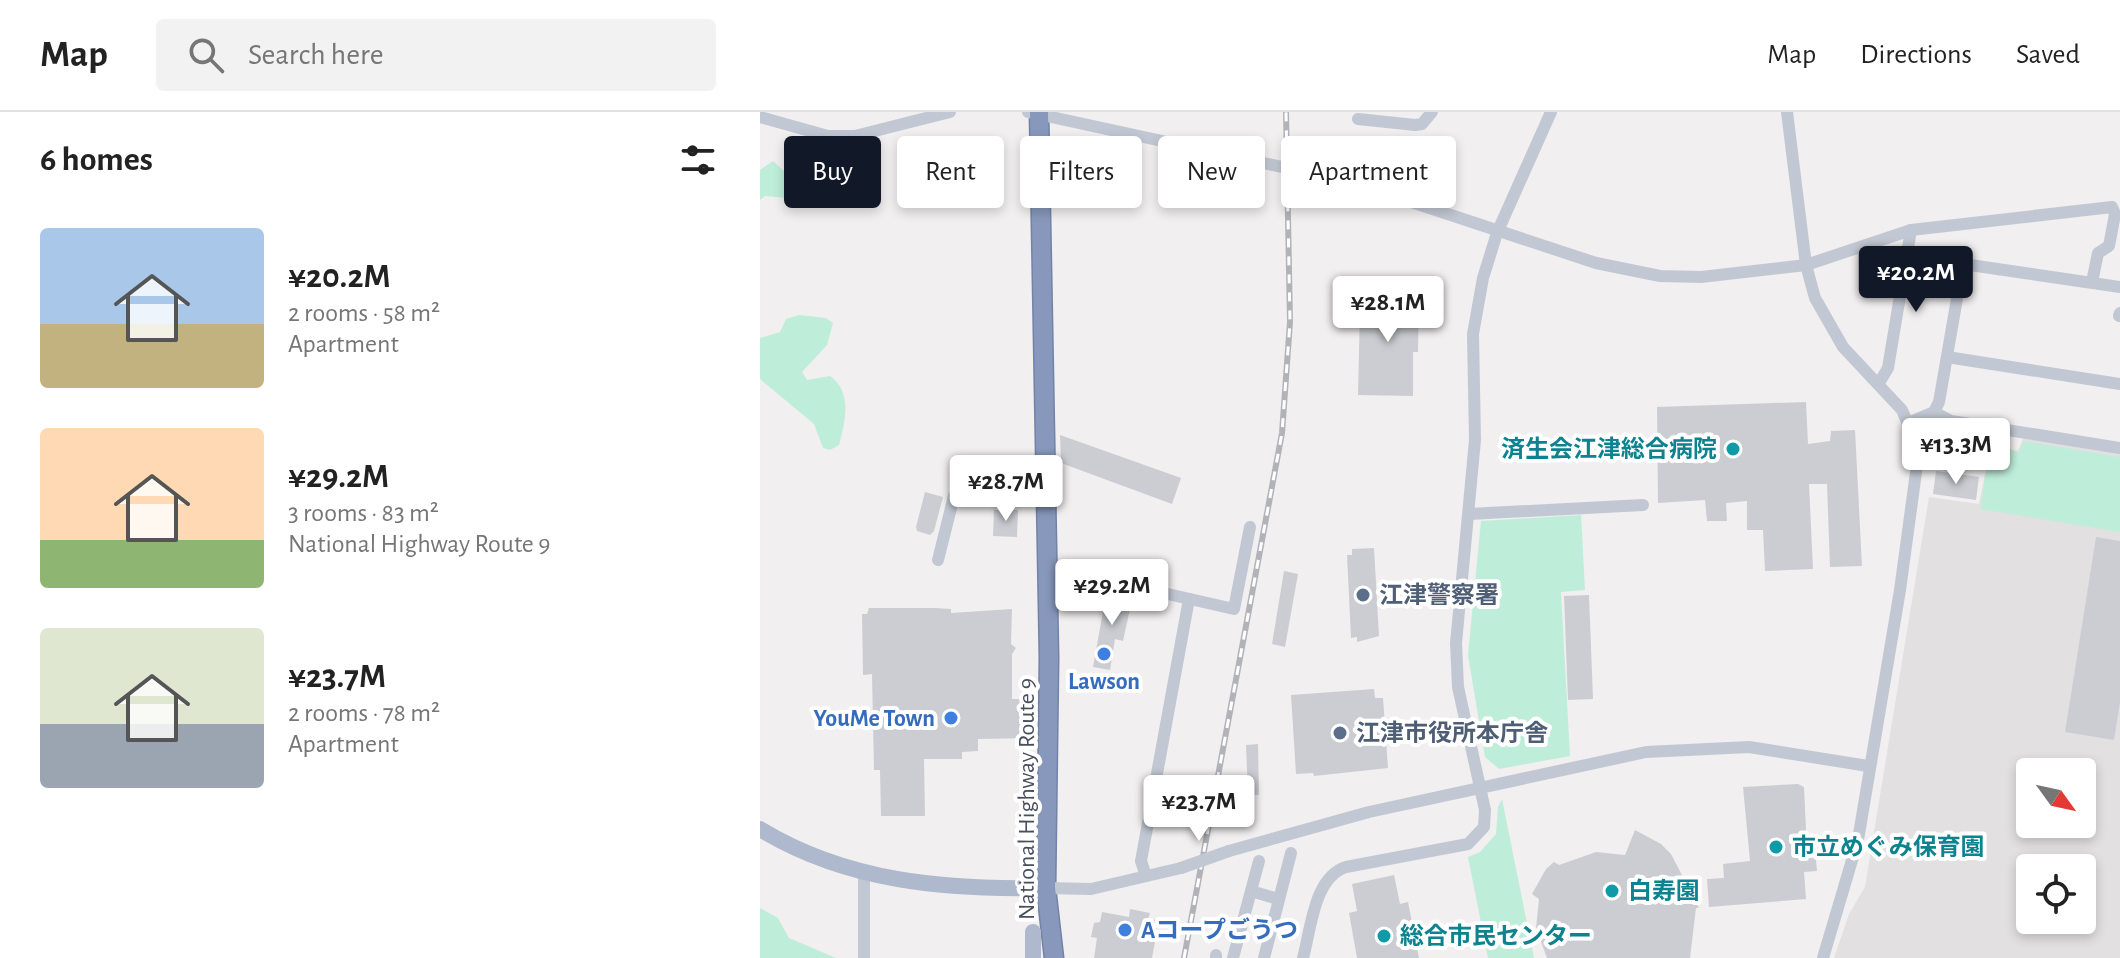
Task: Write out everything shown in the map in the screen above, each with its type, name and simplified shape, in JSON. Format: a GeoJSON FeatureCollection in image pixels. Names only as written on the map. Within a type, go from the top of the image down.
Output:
{"type":"FeatureCollection","features":[{"type":"Feature","properties":{"kind":"highway","name":"National Highway Route 9"},"geometry":{"type":"LineString","coordinates":[[1039,112],[1048,577],[1046,888],[1054,958]]}},
{"type":"Feature","properties":{"kind":"main road"},"geometry":{"type":"LineString","coordinates":[[760,829],[810,855],[864,874],[982,890],[1046,888]]}},
{"type":"Feature","properties":{"kind":"main road"},"geometry":{"type":"LineString","coordinates":[[1033,932],[1033,958]]}},
{"type":"Feature","properties":{"kind":"street"},"geometry":{"type":"LineString","coordinates":[[760,117],[841,136],[882,132],[925,116],[950,112]]}},
{"type":"Feature","properties":{"kind":"street"},"geometry":{"type":"LineString","coordinates":[[1028,112],[1351,182],[1406,197],[1497,233],[1596,263],[1660,276],[1701,277],[1806,265],[1911,230],[2112,207],[2115,214],[2109,246],[2098,253],[2092,282]]}},
{"type":"Feature","properties":{"kind":"street"},"geometry":{"type":"LineString","coordinates":[[1358,119],[1415,125],[1422,124],[1432,112]]}},
{"type":"Feature","properties":{"kind":"street"},"geometry":{"type":"LineString","coordinates":[[1303,958],[1324,885],[1331,874],[1346,867],[1473,842],[1485,821],[1458,687],[1456,643],[1475,440],[1473,334],[1483,278],[1497,233],[1551,112]]}},
{"type":"Feature","properties":{"kind":"street"},"geometry":{"type":"LineString","coordinates":[[1787,112],[1806,265],[1815,298],[1843,347],[1879,383],[1908,423],[1916,451],[1914,505],[1858,840],[1823,958]]}},
{"type":"Feature","properties":{"kind":"street"},"geometry":{"type":"LineString","coordinates":[[1879,383],[1888,368],[1911,230]]}},
{"type":"Feature","properties":{"kind":"street"},"geometry":{"type":"LineString","coordinates":[[1908,423],[1934,412],[1939,402],[1962,270],[1970,265],[2120,287]]}},
{"type":"Feature","properties":{"kind":"street"},"geometry":{"type":"LineString","coordinates":[[1947,357],[2120,384]]}},
{"type":"Feature","properties":{"kind":"street"},"geometry":{"type":"LineString","coordinates":[[1934,412],[1951,421],[2120,448]]}},
{"type":"Feature","properties":{"kind":"street"},"geometry":{"type":"LineString","coordinates":[[938,560],[954,496],[967,489],[1047,502]]}},
{"type":"Feature","properties":{"kind":"street"},"geometry":{"type":"LineString","coordinates":[[1469,514],[1643,505]]}},
{"type":"Feature","properties":{"kind":"street"},"geometry":{"type":"LineString","coordinates":[[1048,577],[1084,575],[1234,609],[1250,527]]}},
{"type":"Feature","properties":{"kind":"street"},"geometry":{"type":"LineString","coordinates":[[1146,876],[1141,861],[1143,848],[1189,599]]}},
{"type":"Feature","properties":{"kind":"street"},"geometry":{"type":"LineString","coordinates":[[1046,888],[1091,889],[1181,868],[1229,851],[1369,812],[1480,791],[1646,752],[1723,746],[1868,766]]}},
{"type":"Feature","properties":{"kind":"street"},"geometry":{"type":"LineString","coordinates":[[1264,958],[1291,853]]}},
{"type":"Feature","properties":{"kind":"street"},"geometry":{"type":"LineString","coordinates":[[1233,958],[1259,861]]}},
{"type":"Feature","properties":{"kind":"street"},"geometry":{"type":"LineString","coordinates":[[864,874],[864,958]]}},
{"type":"Feature","properties":{"kind":"street"},"geometry":{"type":"LineString","coordinates":[[1251,891],[1278,899]]}},
{"type":"Feature","properties":{"kind":"shaded area"},"geometry":{"type":"Polygon","coordinates":[[[2024,436],[2120,452],[2120,958],[1834,958],[1849,914],[1865,887],[1929,497],[1979,504],[1991,445],[2018,451],[2024,436]]]}},
{"type":"Feature","properties":{"kind":"green space"},"geometry":{"type":"Polygon","coordinates":[[[773,161],[784,171],[784,198],[765,196],[760,200],[760,170],[773,161]]]}},
{"type":"Feature","properties":{"kind":"green space"},"geometry":{"type":"Polygon","coordinates":[[[799,315],[826,318],[833,323],[827,345],[802,372],[807,380],[830,376],[842,390],[845,399],[843,427],[839,445],[830,450],[823,448],[814,424],[760,379],[760,338],[780,332],[786,319],[799,315]]]}},
{"type":"Feature","properties":{"kind":"green space"},"geometry":{"type":"Polygon","coordinates":[[[2023,441],[2120,457],[2120,532],[1980,509],[1990,447],[2019,452],[2023,441]]]}},
{"type":"Feature","properties":{"kind":"green space"},"geometry":{"type":"Polygon","coordinates":[[[1581,515],[1585,590],[1561,592],[1570,756],[1499,769],[1485,757],[1468,655],[1481,521],[1581,515]]]}},
{"type":"Feature","properties":{"kind":"green space"},"geometry":{"type":"Polygon","coordinates":[[[1502,799],[1534,958],[1488,958],[1468,857],[1480,852],[1496,834],[1498,807],[1502,799]]]}},
{"type":"Feature","properties":{"kind":"green space"},"geometry":{"type":"Polygon","coordinates":[[[760,908],[778,918],[789,938],[836,958],[760,958],[760,908]]]}},
{"type":"Feature","properties":{"kind":"building"},"geometry":{"type":"Polygon","coordinates":[[[1368,293],[1419,293],[1418,352],[1413,352],[1413,396],[1358,395],[1360,308],[1367,308],[1368,293]]]}},
{"type":"Feature","properties":{"kind":"building","name":"済生会江津総合病院"},"geometry":{"type":"Polygon","coordinates":[[[1806,402],[1808,444],[1830,441],[1831,431],[1855,430],[1862,566],[1830,567],[1827,484],[1809,484],[1813,569],[1765,571],[1763,530],[1747,530],[1747,501],[1726,503],[1727,521],[1707,521],[1705,500],[1658,503],[1657,407],[1806,402]]]}},
{"type":"Feature","properties":{"kind":"building"},"geometry":{"type":"Polygon","coordinates":[[[1060,435],[1181,478],[1172,504],[1061,463],[1060,435]]]}},
{"type":"Feature","properties":{"kind":"building"},"geometry":{"type":"Polygon","coordinates":[[[1936,471],[1979,477],[1976,500],[1933,494],[1936,471]]]}},
{"type":"Feature","properties":{"kind":"building"},"geometry":{"type":"Polygon","coordinates":[[[925,492],[943,497],[934,531],[930,535],[917,531],[916,527],[925,492]]]}},
{"type":"Feature","properties":{"kind":"building"},"geometry":{"type":"Polygon","coordinates":[[[994,510],[1018,510],[1017,537],[993,536],[994,510]]]}},
{"type":"Feature","properties":{"kind":"building"},"geometry":{"type":"Polygon","coordinates":[[[2096,537],[2120,541],[2120,702],[2114,740],[2065,732],[2096,537]]]}},
{"type":"Feature","properties":{"kind":"building","name":"江津警察署"},"geometry":{"type":"Polygon","coordinates":[[[1374,548],[1379,636],[1357,642],[1357,637],[1351,638],[1347,555],[1352,555],[1352,549],[1374,548]]]}},
{"type":"Feature","properties":{"kind":"building"},"geometry":{"type":"Polygon","coordinates":[[[1284,571],[1298,574],[1285,647],[1272,644],[1284,571]]]}},
{"type":"Feature","properties":{"kind":"building"},"geometry":{"type":"Polygon","coordinates":[[[1107,589],[1133,595],[1123,641],[1115,639],[1110,670],[1093,667],[1107,589]]]}},
{"type":"Feature","properties":{"kind":"building"},"geometry":{"type":"Polygon","coordinates":[[[1589,595],[1593,699],[1568,700],[1564,596],[1589,595]]]}},
{"type":"Feature","properties":{"kind":"building","name":"YouMe Town"},"geometry":{"type":"Polygon","coordinates":[[[869,608],[935,608],[951,609],[951,613],[1012,609],[1011,644],[1016,648],[1012,654],[1012,699],[1029,699],[1030,738],[978,739],[978,751],[962,752],[962,759],[924,759],[925,816],[881,816],[880,770],[874,770],[872,674],[863,675],[862,614],[867,614],[869,608]]]}},
{"type":"Feature","properties":{"kind":"building","name":"江津市役所本庁舎"},"geometry":{"type":"Polygon","coordinates":[[[1374,689],[1375,698],[1383,698],[1388,768],[1314,776],[1313,773],[1296,774],[1291,695],[1374,689]]]}},
{"type":"Feature","properties":{"kind":"building"},"geometry":{"type":"Polygon","coordinates":[[[1258,744],[1259,795],[1248,795],[1246,745],[1258,744]]]}},
{"type":"Feature","properties":{"kind":"building","name":"市立めぐみ保育園"},"geometry":{"type":"Polygon","coordinates":[[[1798,784],[1804,787],[1807,850],[1815,850],[1817,871],[1804,872],[1806,899],[1709,907],[1707,879],[1724,878],[1723,864],[1750,861],[1743,787],[1798,784]]]}},
{"type":"Feature","properties":{"kind":"building","name":"白寿園"},"geometry":{"type":"Polygon","coordinates":[[[1635,830],[1661,844],[1671,854],[1699,908],[1696,908],[1690,958],[1547,958],[1536,928],[1539,899],[1532,894],[1546,869],[1554,862],[1559,865],[1596,852],[1625,855],[1635,830]]]}},
{"type":"Feature","properties":{"kind":"building","name":"総合市民センター"},"geometry":{"type":"Polygon","coordinates":[[[1394,875],[1400,904],[1408,902],[1419,958],[1357,958],[1349,913],[1357,911],[1352,884],[1394,875]]]}},
{"type":"Feature","properties":{"kind":"building","name":"Aコープごうつ"},"geometry":{"type":"Polygon","coordinates":[[[1130,909],[1150,913],[1148,919],[1159,920],[1152,958],[1094,958],[1097,938],[1091,937],[1094,923],[1100,922],[1102,912],[1129,917],[1130,909]]]}},
{"type":"Feature","properties":{"kind":"railway"},"geometry":{"type":"LineString","coordinates":[[1184,958],[1282,433],[1290,322],[1286,112]]}},
{"type":"Feature","properties":{"kind":"place","name":"済生会江津総合病院"},"geometry":{"type":"Point","coordinates":[1733,449]}},
{"type":"Feature","properties":{"kind":"place","name":"江津警察署"},"geometry":{"type":"Point","coordinates":[1363,595]}},
{"type":"Feature","properties":{"kind":"place","name":"Lawson"},"geometry":{"type":"Point","coordinates":[1104,654]}},
{"type":"Feature","properties":{"kind":"place","name":"YouMe Town"},"geometry":{"type":"Point","coordinates":[951,718]}},
{"type":"Feature","properties":{"kind":"place","name":"江津市役所本庁舎"},"geometry":{"type":"Point","coordinates":[1340,733]}},
{"type":"Feature","properties":{"kind":"place","name":"市立めぐみ保育園"},"geometry":{"type":"Point","coordinates":[1776,847]}},
{"type":"Feature","properties":{"kind":"place","name":"白寿園"},"geometry":{"type":"Point","coordinates":[1612,891]}},
{"type":"Feature","properties":{"kind":"place","name":"Aコープごうつ"},"geometry":{"type":"Point","coordinates":[1125,930]}},
{"type":"Feature","properties":{"kind":"place","name":"総合市民センター"},"geometry":{"type":"Point","coordinates":[1384,936]}}]}
